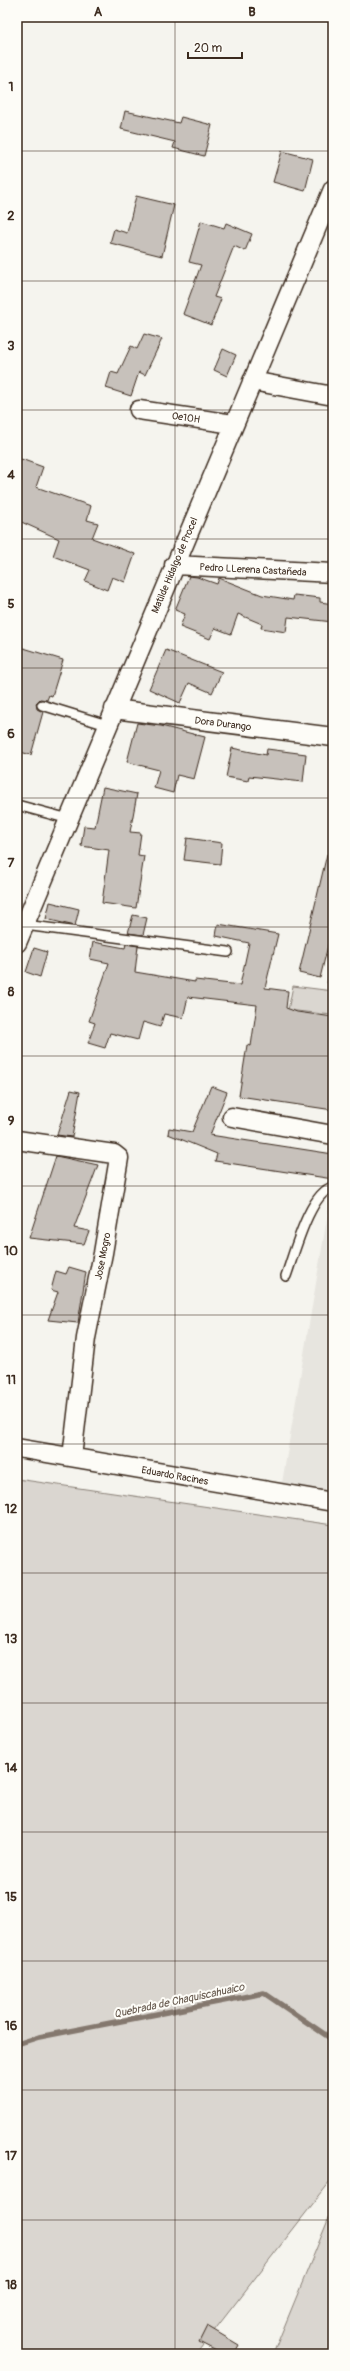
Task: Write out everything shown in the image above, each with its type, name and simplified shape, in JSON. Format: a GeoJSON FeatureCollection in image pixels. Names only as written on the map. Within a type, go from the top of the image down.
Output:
{"type":"FeatureCollection","features":[{"type":"Feature","properties":{"kind":"street","name":"Matilde Hidalgo de Procel"},"geometry":{"type":"LineString","coordinates":[[17,942],[233,424],[329,207],[333,189]]}},
{"type":"Feature","properties":{"kind":"street"},"geometry":{"type":"LineString","coordinates":[[252,381],[333,396]]}},
{"type":"Feature","properties":{"kind":"street","name":"Oe10H"},"geometry":{"type":"LineString","coordinates":[[139,410],[233,424]]}},
{"type":"Feature","properties":{"kind":"street","name":"Pedro LLerena Castañeda"},"geometry":{"type":"LineString","coordinates":[[174,565],[333,573]]}},
{"type":"Feature","properties":{"kind":"street","name":"Dora Durango"},"geometry":{"type":"LineString","coordinates":[[110,717],[333,737]]}},
{"type":"Feature","properties":{"kind":"street"},"geometry":{"type":"LineString","coordinates":[[232,1117],[333,1135]]}},
{"type":"Feature","properties":{"kind":"street","name":"Jose Mogro"},"geometry":{"type":"LineString","coordinates":[[17,1140],[114,1154],[119,1158],[103,1253],[86,1338],[72,1457]]}},
{"type":"Feature","properties":{"kind":"street","name":"Eduardo Racines"},"geometry":{"type":"LineString","coordinates":[[17,1448],[333,1502]]}},
{"type":"Feature","properties":{"kind":"lane"},"geometry":{"type":"LineString","coordinates":[[42,705],[110,717]]}},
{"type":"Feature","properties":{"kind":"lane"},"geometry":{"type":"LineString","coordinates":[[17,806],[69,819]]}},
{"type":"Feature","properties":{"kind":"lane"},"geometry":{"type":"LineString","coordinates":[[25,925],[228,952]]}},
{"type":"Feature","properties":{"kind":"lane"},"geometry":{"type":"LineString","coordinates":[[286,1276],[315,1201],[326,1189],[333,1187]]}},
{"type":"Feature","properties":{"kind":"shaded area"},"geometry":{"type":"Polygon","coordinates":[[[333,957],[333,983],[327,983],[333,957]]]}},
{"type":"Feature","properties":{"kind":"shaded area"},"geometry":{"type":"Polygon","coordinates":[[[293,986],[333,991],[332,1015],[288,1010],[293,986]]]}},
{"type":"Feature","properties":{"kind":"shaded area"},"geometry":{"type":"Polygon","coordinates":[[[331,1195],[333,1195],[333,1492],[282,1483],[331,1195]]]}},
{"type":"Feature","properties":{"kind":"shaded area"},"geometry":{"type":"Polygon","coordinates":[[[17,1479],[333,1525],[333,2178],[196,2354],[17,2354],[17,1479]]]}},
{"type":"Feature","properties":{"kind":"shaded area"},"geometry":{"type":"Polygon","coordinates":[[[333,2208],[333,2354],[273,2354],[333,2208]]]}},
{"type":"Feature","properties":{"kind":"building"},"geometry":{"type":"Polygon","coordinates":[[[125,111],[179,123],[181,117],[212,125],[204,156],[173,148],[175,142],[121,129],[125,111]]]}},
{"type":"Feature","properties":{"kind":"building"},"geometry":{"type":"Polygon","coordinates":[[[282,151],[313,159],[305,191],[273,182],[282,151]]]}},
{"type":"Feature","properties":{"kind":"building"},"geometry":{"type":"Polygon","coordinates":[[[136,196],[174,205],[162,256],[110,243],[114,229],[127,233],[136,196]]]}},
{"type":"Feature","properties":{"kind":"building"},"geometry":{"type":"Polygon","coordinates":[[[201,221],[224,228],[226,223],[252,234],[245,251],[234,246],[214,297],[221,299],[211,325],[183,314],[201,265],[189,262],[201,221]]]}},
{"type":"Feature","properties":{"kind":"building"},"geometry":{"type":"Polygon","coordinates":[[[144,334],[162,339],[145,375],[139,372],[131,396],[106,388],[111,372],[118,374],[131,346],[137,349],[144,334]]]}},
{"type":"Feature","properties":{"kind":"building"},"geometry":{"type":"Polygon","coordinates":[[[223,349],[236,355],[227,376],[214,370],[223,349]]]}},
{"type":"Feature","properties":{"kind":"building"},"geometry":{"type":"Polygon","coordinates":[[[21,459],[43,467],[36,487],[91,506],[87,520],[98,523],[92,538],[135,554],[125,582],[112,577],[107,590],[85,581],[90,570],[53,556],[59,539],[17,520],[17,469],[21,459]]]}},
{"type":"Feature","properties":{"kind":"building"},"geometry":{"type":"Polygon","coordinates":[[[189,576],[197,577],[217,584],[219,578],[262,595],[293,600],[294,595],[320,598],[320,602],[333,604],[333,622],[288,617],[286,632],[261,628],[262,624],[238,614],[231,634],[215,628],[210,639],[180,627],[185,614],[175,610],[189,576]]]}},
{"type":"Feature","properties":{"kind":"building"},"geometry":{"type":"Polygon","coordinates":[[[17,646],[63,660],[52,696],[49,695],[47,700],[40,699],[36,703],[37,709],[43,712],[31,755],[17,751],[17,646]]]}},
{"type":"Feature","properties":{"kind":"building"},"geometry":{"type":"Polygon","coordinates":[[[166,650],[222,672],[212,693],[189,683],[180,703],[149,689],[166,650]]]}},
{"type":"Feature","properties":{"kind":"building"},"geometry":{"type":"Polygon","coordinates":[[[137,723],[161,726],[205,737],[194,779],[177,775],[173,793],[154,788],[159,770],[127,762],[137,723]]]}},
{"type":"Feature","properties":{"kind":"building"},"geometry":{"type":"Polygon","coordinates":[[[232,748],[266,755],[267,749],[306,754],[303,782],[249,776],[248,781],[226,777],[232,748]]]}},
{"type":"Feature","properties":{"kind":"building"},"geometry":{"type":"Polygon","coordinates":[[[103,787],[137,794],[130,832],[141,833],[138,855],[144,856],[136,908],[102,903],[109,850],[81,846],[84,826],[95,827],[103,787]]]}},
{"type":"Feature","properties":{"kind":"building"},"geometry":{"type":"Polygon","coordinates":[[[187,838],[222,843],[220,864],[184,860],[187,838]]]}},
{"type":"Feature","properties":{"kind":"building"},"geometry":{"type":"Polygon","coordinates":[[[327,854],[333,854],[333,925],[320,978],[299,973],[327,854]]]}},
{"type":"Feature","properties":{"kind":"building"},"geometry":{"type":"Polygon","coordinates":[[[50,902],[79,909],[75,926],[46,919],[50,902]]]}},
{"type":"Feature","properties":{"kind":"building"},"geometry":{"type":"Polygon","coordinates":[[[133,915],[147,918],[143,935],[128,933],[133,915]]]}},
{"type":"Feature","properties":{"kind":"building"},"geometry":{"type":"Polygon","coordinates":[[[218,924],[278,934],[265,988],[288,991],[286,1008],[297,1012],[333,1017],[333,1110],[239,1096],[247,1045],[251,1046],[257,1005],[188,997],[183,1018],[164,1014],[160,1027],[143,1022],[138,1040],[110,1033],[105,1048],[88,1043],[95,1023],[89,1021],[109,963],[90,959],[93,942],[125,948],[126,944],[138,946],[135,972],[195,982],[195,980],[240,985],[249,943],[216,936],[218,924]]]}},
{"type":"Feature","properties":{"kind":"building"},"geometry":{"type":"Polygon","coordinates":[[[34,948],[47,952],[40,977],[26,972],[34,948]]]}},
{"type":"Feature","properties":{"kind":"building"},"geometry":{"type":"Polygon","coordinates":[[[211,1086],[227,1092],[210,1135],[333,1154],[333,1179],[215,1161],[217,1154],[168,1134],[169,1128],[192,1132],[211,1086]]]}},
{"type":"Feature","properties":{"kind":"building"},"geometry":{"type":"Polygon","coordinates":[[[71,1090],[80,1092],[72,1137],[57,1135],[71,1090]]]}},
{"type":"Feature","properties":{"kind":"building"},"geometry":{"type":"Polygon","coordinates":[[[56,1156],[98,1165],[74,1228],[89,1231],[84,1244],[29,1238],[56,1156]]]}},
{"type":"Feature","properties":{"kind":"building"},"geometry":{"type":"Polygon","coordinates":[[[69,1267],[86,1272],[78,1323],[48,1320],[58,1292],[51,1290],[56,1271],[66,1274],[69,1267]]]}},
{"type":"Feature","properties":{"kind":"building"},"geometry":{"type":"Polygon","coordinates":[[[207,2326],[239,2345],[234,2354],[222,2354],[199,2342],[207,2326]]]}},
{"type":"Feature","properties":{"kind":"waterway","name":"Quebrada de Chaquiscahuaico"},"geometry":{"type":"LineString","coordinates":[[17,2044],[39,2037],[264,1993],[333,2040]]}}]}
